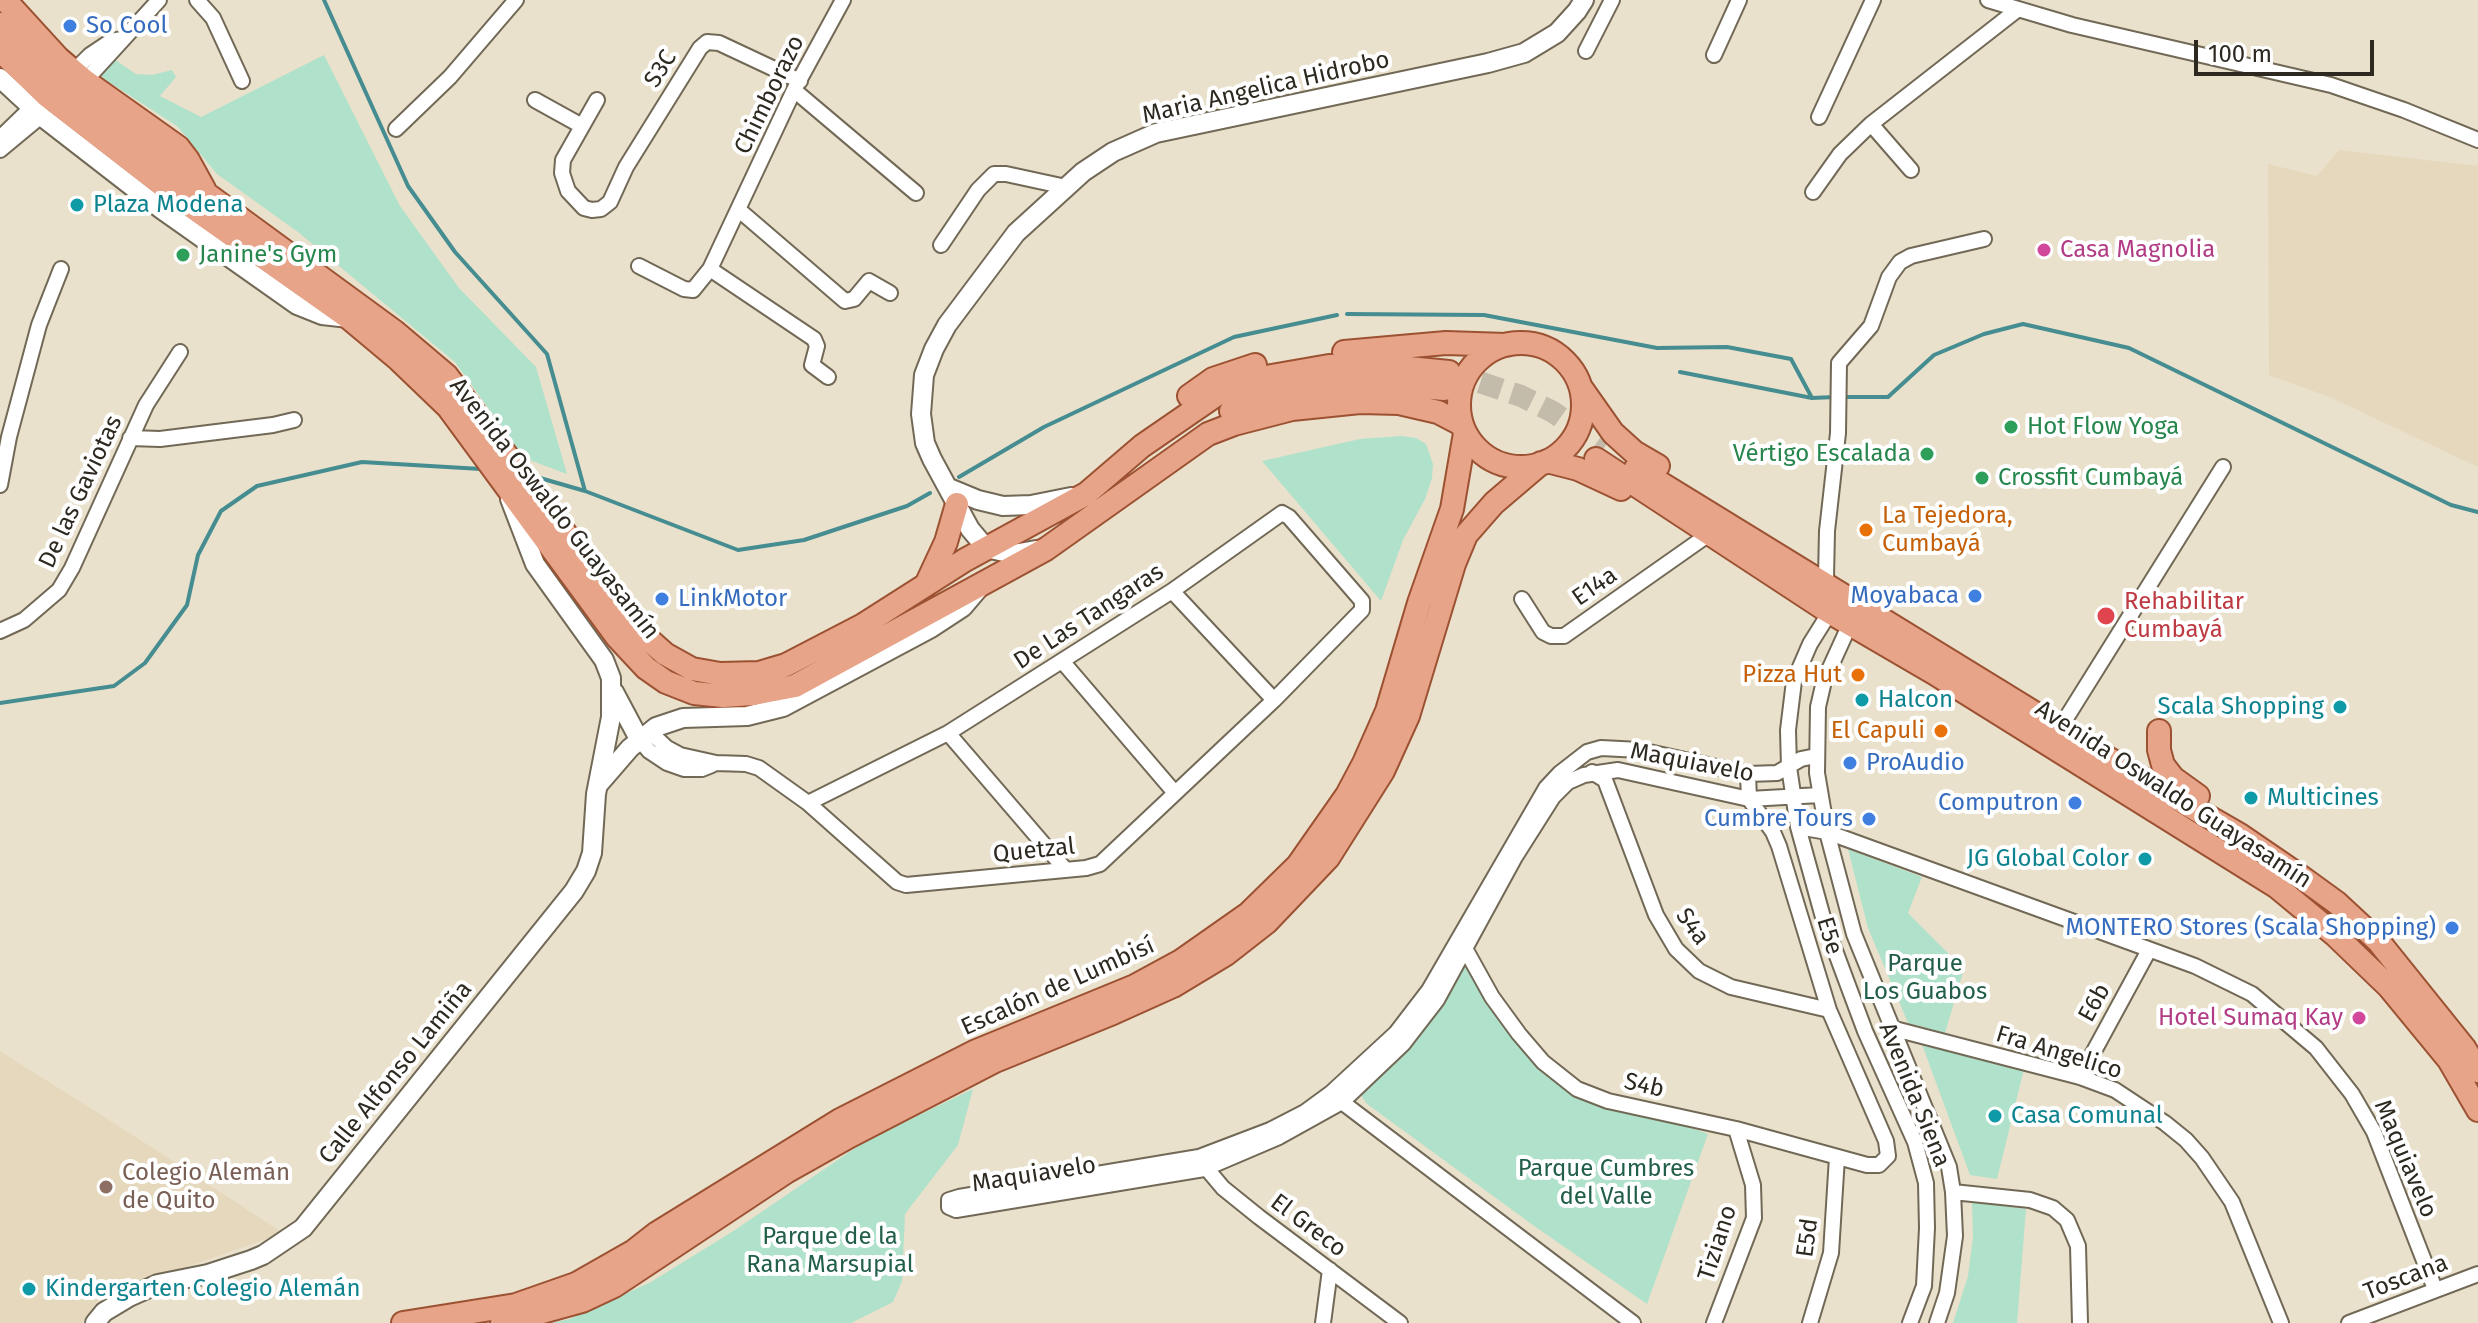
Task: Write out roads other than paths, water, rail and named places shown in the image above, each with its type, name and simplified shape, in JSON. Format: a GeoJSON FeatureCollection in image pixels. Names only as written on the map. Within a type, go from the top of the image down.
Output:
{"type":"FeatureCollection","features":[{"type":"Feature","properties":{"kind":"main road"},"geometry":{"type":"LineString","coordinates":[[5,0],[33,33],[80,76],[178,147],[206,194]]}},
{"type":"Feature","properties":{"kind":"main road","name":"Avenida Oswaldo Guayasamín"},"geometry":{"type":"LineString","coordinates":[[0,24],[32,62],[59,86],[395,332],[447,376],[507,473],[617,637],[646,668],[666,682],[694,693],[723,696],[753,694],[795,686],[1046,549],[1208,434],[1234,424],[1292,409],[1360,402],[1399,403],[1438,412],[1463,428]]}},
{"type":"Feature","properties":{"kind":"main road","name":"Avenida Oswaldo Guayasamín"},"geometry":{"type":"LineString","coordinates":[[0,50],[46,95],[168,202],[349,318],[398,359],[448,407],[507,473],[638,630],[665,654],[692,669],[720,674],[759,673],[786,665],[863,625],[986,548],[1086,494],[1142,446],[1219,393],[1260,378],[1341,366],[1378,365],[1447,380],[1327,386],[1263,399],[1207,422],[1161,466]]}},
{"type":"Feature","properties":{"kind":"main road","name":"Avenida Oswaldo Guayasamín"},"geometry":{"type":"LineString","coordinates":[[1142,446],[1173,407],[1213,379],[1256,364],[1310,355],[1446,343],[1506,345]]}},
{"type":"Feature","properties":{"kind":"main road"},"geometry":{"type":"LineString","coordinates":[[1506,345],[1537,345],[1551,351],[1564,360],[1580,387],[1583,404],[1581,421],[1574,437],[1562,451],[1544,462],[1524,467],[1489,459],[1475,448],[1463,428],[1458,404],[1462,384],[1472,366],[1487,352],[1506,345]]}},
{"type":"Feature","properties":{"kind":"main road","name":"Avenida Oswaldo Guayasamín"},"geometry":{"type":"LineString","coordinates":[[1580,387],[1613,433],[1634,452],[1782,542],[1826,577],[1857,615],[1934,673],[2277,887],[2335,935],[2389,987],[2449,1060],[2478,1110]]}},
{"type":"Feature","properties":{"kind":"main road","name":"Escalón de Lumbisí"},"geometry":{"type":"LineString","coordinates":[[403,1323],[516,1305],[576,1284],[634,1251],[657,1233],[840,1120],[974,1052],[1135,986],[1181,961],[1248,914],[1298,865],[1347,795],[1364,763],[1387,711],[1419,603],[1452,509],[1463,428]]}},
{"type":"Feature","properties":{"kind":"main road","name":"Avenida Oswaldo Guayasamín"},"geometry":{"type":"LineString","coordinates":[[1828,611],[1600,453],[1857,615],[2060,728],[2240,835],[2337,903],[2379,942],[2460,1042],[2478,1071]]}},
{"type":"Feature","properties":{"kind":"main road","name":"Avenida Oswaldo Guayasamín"},"geometry":{"type":"LineString","coordinates":[[1544,462],[1578,469],[1613,484],[1795,596],[1828,611],[1857,615]]}},
{"type":"Feature","properties":{"kind":"main road","name":"Escalón de Lumbisí"},"geometry":{"type":"LineString","coordinates":[[502,1323],[582,1301],[614,1286],[786,1172],[850,1136],[995,1061],[1173,986],[1226,954],[1267,922],[1328,858],[1383,771],[1408,716],[1454,564],[1466,535],[1494,503],[1544,462]]}},
{"type":"Feature","properties":{"kind":"main road"},"geometry":{"type":"LineString","coordinates":[[925,587],[946,542],[951,492]]}},
{"type":"Feature","properties":{"kind":"main road"},"geometry":{"type":"LineString","coordinates":[[2159,731],[2163,765],[2173,778],[2217,810],[2240,835]]}},
{"type":"Feature","properties":{"kind":"street"},"geometry":{"type":"LineString","coordinates":[[80,76],[116,50],[122,39],[159,0]]}},
{"type":"Feature","properties":{"kind":"street"},"geometry":{"type":"LineString","coordinates":[[197,0],[213,18],[242,81]]}},
{"type":"Feature","properties":{"kind":"street"},"geometry":{"type":"LineString","coordinates":[[396,129],[450,77],[516,0]]}},
{"type":"Feature","properties":{"kind":"street","name":"Chimborazo"},"geometry":{"type":"LineString","coordinates":[[710,269],[797,85],[843,0]]}},
{"type":"Feature","properties":{"kind":"street","name":"Maria Angelica Hidrobo"},"geometry":{"type":"LineString","coordinates":[[986,548],[970,529],[925,443],[920,394],[924,375],[947,325],[1016,233],[1066,187],[1113,152],[1156,133],[1524,53],[1557,33],[1584,0]]}},
{"type":"Feature","properties":{"kind":"street"},"geometry":{"type":"LineString","coordinates":[[1586,51],[1612,0]]}},
{"type":"Feature","properties":{"kind":"street"},"geometry":{"type":"LineString","coordinates":[[1714,55],[1739,0]]}},
{"type":"Feature","properties":{"kind":"street"},"geometry":{"type":"LineString","coordinates":[[1819,117],[1873,0]]}},
{"type":"Feature","properties":{"kind":"street"},"geometry":{"type":"LineString","coordinates":[[1988,0],[2017,10],[2331,85],[2478,140]]}},
{"type":"Feature","properties":{"kind":"street"},"geometry":{"type":"LineString","coordinates":[[1813,192],[1840,154],[1871,124],[2017,10]]}},
{"type":"Feature","properties":{"kind":"street","name":"S3C"},"geometry":{"type":"LineString","coordinates":[[582,126],[563,160],[562,173],[568,191],[576,201],[584,208],[601,209],[610,202],[626,167],[700,48],[707,42],[719,43],[797,85],[916,193]]}},
{"type":"Feature","properties":{"kind":"street"},"geometry":{"type":"LineString","coordinates":[[0,78],[36,112],[168,202]]}},
{"type":"Feature","properties":{"kind":"street"},"geometry":{"type":"LineString","coordinates":[[535,100],[582,126],[597,100]]}},
{"type":"Feature","properties":{"kind":"street"},"geometry":{"type":"LineString","coordinates":[[0,138],[36,112]]}},
{"type":"Feature","properties":{"kind":"street"},"geometry":{"type":"LineString","coordinates":[[0,150],[36,112]]}},
{"type":"Feature","properties":{"kind":"street"},"geometry":{"type":"LineString","coordinates":[[1871,124],[1911,170]]}},
{"type":"Feature","properties":{"kind":"street"},"geometry":{"type":"LineString","coordinates":[[941,245],[978,190],[994,174],[1066,187]]}},
{"type":"Feature","properties":{"kind":"street"},"geometry":{"type":"LineString","coordinates":[[739,210],[845,301],[854,299],[866,281],[890,293]]}},
{"type":"Feature","properties":{"kind":"street"},"geometry":{"type":"LineString","coordinates":[[1826,577],[1827,531],[1839,425],[1839,363],[1871,326],[1889,277],[1900,262],[1911,256],[1984,239]]}},
{"type":"Feature","properties":{"kind":"street"},"geometry":{"type":"LineString","coordinates":[[639,266],[684,289],[693,290],[710,269],[814,339],[817,346],[812,365],[828,377]]}},
{"type":"Feature","properties":{"kind":"street"},"geometry":{"type":"LineString","coordinates":[[0,485],[9,437],[39,325],[61,269]]}},
{"type":"Feature","properties":{"kind":"street","name":"De las Gaviotas"},"geometry":{"type":"LineString","coordinates":[[0,631],[24,620],[59,590],[72,568],[146,405],[180,352]]}},
{"type":"Feature","properties":{"kind":"street"},"geometry":{"type":"LineString","coordinates":[[130,438],[160,439],[294,420]]}},
{"type":"Feature","properties":{"kind":"street"},"geometry":{"type":"LineString","coordinates":[[2060,728],[2223,467]]}},
{"type":"Feature","properties":{"kind":"street","name":"Calle Alfonso Lamiña"},"geometry":{"type":"LineString","coordinates":[[507,473],[519,526],[535,564],[604,660],[625,716],[644,735]]}},
{"type":"Feature","properties":{"kind":"street"},"geometry":{"type":"LineString","coordinates":[[951,492],[1003,506],[1031,505],[1086,494]]}},
{"type":"Feature","properties":{"kind":"street","name":"De Las Tangaras"},"geometry":{"type":"LineString","coordinates":[[808,803],[948,733],[1172,591],[1282,513],[1289,517],[1362,601]]}},
{"type":"Feature","properties":{"kind":"street","name":"E14a"},"geometry":{"type":"LineString","coordinates":[[1522,599],[1543,632],[1551,636],[1564,636],[1702,539]]}},
{"type":"Feature","properties":{"kind":"street"},"geometry":{"type":"LineString","coordinates":[[986,548],[1013,554],[1046,549]]}},
{"type":"Feature","properties":{"kind":"street"},"geometry":{"type":"LineString","coordinates":[[598,785],[644,735],[665,723],[683,718],[747,716],[783,707],[950,616],[963,607],[985,581]]}},
{"type":"Feature","properties":{"kind":"street"},"geometry":{"type":"LineString","coordinates":[[1172,591],[1274,700]]}},
{"type":"Feature","properties":{"kind":"street","name":"Quetzal"},"geometry":{"type":"LineString","coordinates":[[644,735],[657,757],[684,769],[702,769],[716,763],[746,764],[759,768],[808,803],[897,882],[906,885],[1086,868],[1100,864],[1274,700],[1362,610],[1362,601]]}},
{"type":"Feature","properties":{"kind":"street","name":"Avenida Siena"},"geometry":{"type":"LineString","coordinates":[[1828,611],[1794,681],[1788,730],[1789,767],[1808,870],[1839,967],[1915,1142],[1926,1183],[1924,1286],[1910,1323]]}},
{"type":"Feature","properties":{"kind":"street","name":"Avenida Siena"},"geometry":{"type":"LineString","coordinates":[[1857,615],[1824,681],[1818,707],[1816,756],[1820,795],[1854,934],[1940,1139],[1953,1192],[1955,1236],[1947,1293],[1937,1323]]}},
{"type":"Feature","properties":{"kind":"street"},"geometry":{"type":"LineString","coordinates":[[1062,661],[1175,793]]}},
{"type":"Feature","properties":{"kind":"street","name":"Calle Alfonso Lamiña"},"geometry":{"type":"LineString","coordinates":[[95,1323],[104,1312],[129,1297],[158,1284],[208,1274],[251,1260],[303,1228],[574,891],[592,853],[598,785],[613,689]]}},
{"type":"Feature","properties":{"kind":"street"},"geometry":{"type":"LineString","coordinates":[[948,733],[1065,869]]}},
{"type":"Feature","properties":{"kind":"street","name":"Maquiavelo"},"geometry":{"type":"LineString","coordinates":[[1461,942],[1546,788],[1587,752],[1611,748],[1640,750],[1748,774],[1777,773],[1801,759],[1816,756]]}},
{"type":"Feature","properties":{"kind":"street","name":"S4a"},"geometry":{"type":"LineString","coordinates":[[1603,774],[1611,748]]}},
{"type":"Feature","properties":{"kind":"street","name":"S4a"},"geometry":{"type":"LineString","coordinates":[[1587,752],[1603,774],[1656,915],[1676,949],[1699,971],[1731,987],[1829,1010]]}},
{"type":"Feature","properties":{"kind":"street","name":"Maquiavelo"},"geometry":{"type":"LineString","coordinates":[[1202,1163],[959,1197],[951,1199],[948,1206],[956,1210],[1202,1163],[1336,1098],[1396,1033],[1429,990],[1553,797],[1568,782],[1603,774],[1749,799],[1794,799],[1820,795]]}},
{"type":"Feature","properties":{"kind":"street"},"geometry":{"type":"LineString","coordinates":[[1748,774],[1749,799]]}},
{"type":"Feature","properties":{"kind":"street","name":"E5e"},"geometry":{"type":"LineString","coordinates":[[1749,799],[1773,832],[1779,846],[1829,1010],[1880,1127],[1888,1156]]}},
{"type":"Feature","properties":{"kind":"street","name":"Maquiavelo"},"geometry":{"type":"LineString","coordinates":[[1798,827],[1827,832],[2195,966],[2252,994],[2316,1048],[2352,1094],[2374,1132],[2435,1289]]}},
{"type":"Feature","properties":{"kind":"street","name":"S4b"},"geometry":{"type":"LineString","coordinates":[[1461,942],[1492,997],[1519,1034],[1543,1062],[1577,1089],[1608,1101],[1736,1129],[1874,1165],[1879,1165],[1888,1156]]}},
{"type":"Feature","properties":{"kind":"street","name":"E6b"},"geometry":{"type":"LineString","coordinates":[[2080,1077],[2149,950]]}},
{"type":"Feature","properties":{"kind":"street","name":"Fra Angelico"},"geometry":{"type":"LineString","coordinates":[[1891,1028],[2080,1077],[2115,1090],[2186,1140],[2232,1202],[2281,1323]]}},
{"type":"Feature","properties":{"kind":"street"},"geometry":{"type":"LineString","coordinates":[[1336,1098],[1633,1323]]}},
{"type":"Feature","properties":{"kind":"street","name":"Tiziano"},"geometry":{"type":"LineString","coordinates":[[1714,1323],[1754,1218],[1753,1185],[1736,1129]]}},
{"type":"Feature","properties":{"kind":"street","name":"E5d"},"geometry":{"type":"LineString","coordinates":[[1810,1323],[1831,1253],[1837,1157]]}},
{"type":"Feature","properties":{"kind":"street","name":"El Greco"},"geometry":{"type":"LineString","coordinates":[[1202,1163],[1223,1188],[1400,1323]]}},
{"type":"Feature","properties":{"kind":"street"},"geometry":{"type":"LineString","coordinates":[[1953,1192],[2030,1200],[2053,1208],[2067,1220],[2078,1246],[2080,1323]]}},
{"type":"Feature","properties":{"kind":"street"},"geometry":{"type":"LineString","coordinates":[[1323,1323],[1330,1270]]}},
{"type":"Feature","properties":{"kind":"street","name":"Toscana"},"geometry":{"type":"LineString","coordinates":[[2349,1323],[2478,1274]]}},
{"type":"Feature","properties":{"kind":"waterway"},"geometry":{"type":"LineString","coordinates":[[324,0],[408,186],[455,252],[547,354],[585,491]]}},
{"type":"Feature","properties":{"kind":"waterway"},"geometry":{"type":"LineString","coordinates":[[1347,314],[1484,315],[1657,348],[1727,347],[1791,359],[1812,398]]}},
{"type":"Feature","properties":{"kind":"waterway"},"geometry":{"type":"LineString","coordinates":[[959,477],[1044,427],[1234,337],[1337,315]]}},
{"type":"Feature","properties":{"kind":"waterway"},"geometry":{"type":"LineString","coordinates":[[1844,397],[1888,397],[1934,355],[1984,334],[2023,324],[2129,348],[2451,505],[2478,512]]}},
{"type":"Feature","properties":{"kind":"waterway"},"geometry":{"type":"LineString","coordinates":[[1680,372],[1812,398],[1835,397]]}},
{"type":"Feature","properties":{"kind":"waterway"},"geometry":{"type":"LineString","coordinates":[[0,703],[114,686],[145,663],[187,605],[198,555],[221,511],[257,486],[362,462],[481,469]]}},
{"type":"Feature","properties":{"kind":"waterway"},"geometry":{"type":"LineString","coordinates":[[533,476],[585,491],[738,550],[804,540],[907,506],[930,493]]}},
{"type":"Feature","properties":{"kind":"tunnel"},"geometry":{"type":"LineString","coordinates":[[1449,372],[1521,396],[1553,412],[1604,448]]}},
{"type":"Feature","properties":{"kind":"place","name":"So Cool"},"geometry":{"type":"Point","coordinates":[70,26]}},
{"type":"Feature","properties":{"kind":"place","name":"Plaza Modena"},"geometry":{"type":"Point","coordinates":[77,205]}},
{"type":"Feature","properties":{"kind":"place","name":"Casa Magnolia"},"geometry":{"type":"Point","coordinates":[2044,250]}},
{"type":"Feature","properties":{"kind":"place","name":"Janine's Gym"},"geometry":{"type":"Point","coordinates":[183,255]}},
{"type":"Feature","properties":{"kind":"place","name":"Hot Flow Yoga"},"geometry":{"type":"Point","coordinates":[2011,427]}},
{"type":"Feature","properties":{"kind":"place","name":"Vértigo Escalada"},"geometry":{"type":"Point","coordinates":[1927,454]}},
{"type":"Feature","properties":{"kind":"place","name":"Crossfit Cumbayá"},"geometry":{"type":"Point","coordinates":[1982,478]}},
{"type":"Feature","properties":{"kind":"place","name":"La Tejedora, Cumbayá"},"geometry":{"type":"Point","coordinates":[1866,530]}},
{"type":"Feature","properties":{"kind":"place","name":"Moyabaca"},"geometry":{"type":"Point","coordinates":[1975,596]}},
{"type":"Feature","properties":{"kind":"place","name":"LinkMotor"},"geometry":{"type":"Point","coordinates":[662,599]}},
{"type":"Feature","properties":{"kind":"place","name":"Rehabilitar Cumbayá"},"geometry":{"type":"Point","coordinates":[2106,616]}},
{"type":"Feature","properties":{"kind":"place","name":"Pizza Hut"},"geometry":{"type":"Point","coordinates":[1858,675]}},
{"type":"Feature","properties":{"kind":"place","name":"Halcon"},"geometry":{"type":"Point","coordinates":[1862,700]}},
{"type":"Feature","properties":{"kind":"place","name":"Scala Shopping"},"geometry":{"type":"Point","coordinates":[2340,707]}},
{"type":"Feature","properties":{"kind":"place","name":"El Capuli"},"geometry":{"type":"Point","coordinates":[1941,731]}},
{"type":"Feature","properties":{"kind":"place","name":"ProAudio"},"geometry":{"type":"Point","coordinates":[1850,763]}},
{"type":"Feature","properties":{"kind":"place","name":"Multicines"},"geometry":{"type":"Point","coordinates":[2251,798]}},
{"type":"Feature","properties":{"kind":"place","name":"Computron"},"geometry":{"type":"Point","coordinates":[2075,803]}},
{"type":"Feature","properties":{"kind":"place","name":"Cumbre Tours"},"geometry":{"type":"Point","coordinates":[1869,819]}},
{"type":"Feature","properties":{"kind":"place","name":"JG Global Color"},"geometry":{"type":"Point","coordinates":[2145,859]}},
{"type":"Feature","properties":{"kind":"place","name":"MONTERO Stores (Scala Shopping)"},"geometry":{"type":"Point","coordinates":[2452,928]}},
{"type":"Feature","properties":{"kind":"place","name":"Hotel Sumaq Kay"},"geometry":{"type":"Point","coordinates":[2359,1018]}},
{"type":"Feature","properties":{"kind":"place","name":"Casa Comunal"},"geometry":{"type":"Point","coordinates":[1995,1116]}},
{"type":"Feature","properties":{"kind":"place","name":"Colegio Alemán de Quito"},"geometry":{"type":"Point","coordinates":[106,1187]}},
{"type":"Feature","properties":{"kind":"place","name":"Kindergarten Colegio Alemán"},"geometry":{"type":"Point","coordinates":[29,1289]}},
{"type":"Feature","properties":{"kind":"park label","name":"Parque Los Guabos"},"geometry":{"type":"Point","coordinates":[1925,978]}},
{"type":"Feature","properties":{"kind":"park label","name":"Parque Cumbres del Valle"},"geometry":{"type":"Point","coordinates":[1606,1183]}},
{"type":"Feature","properties":{"kind":"park label","name":"Parque de la Rana Marsupial"},"geometry":{"type":"Point","coordinates":[830,1251]}}]}
